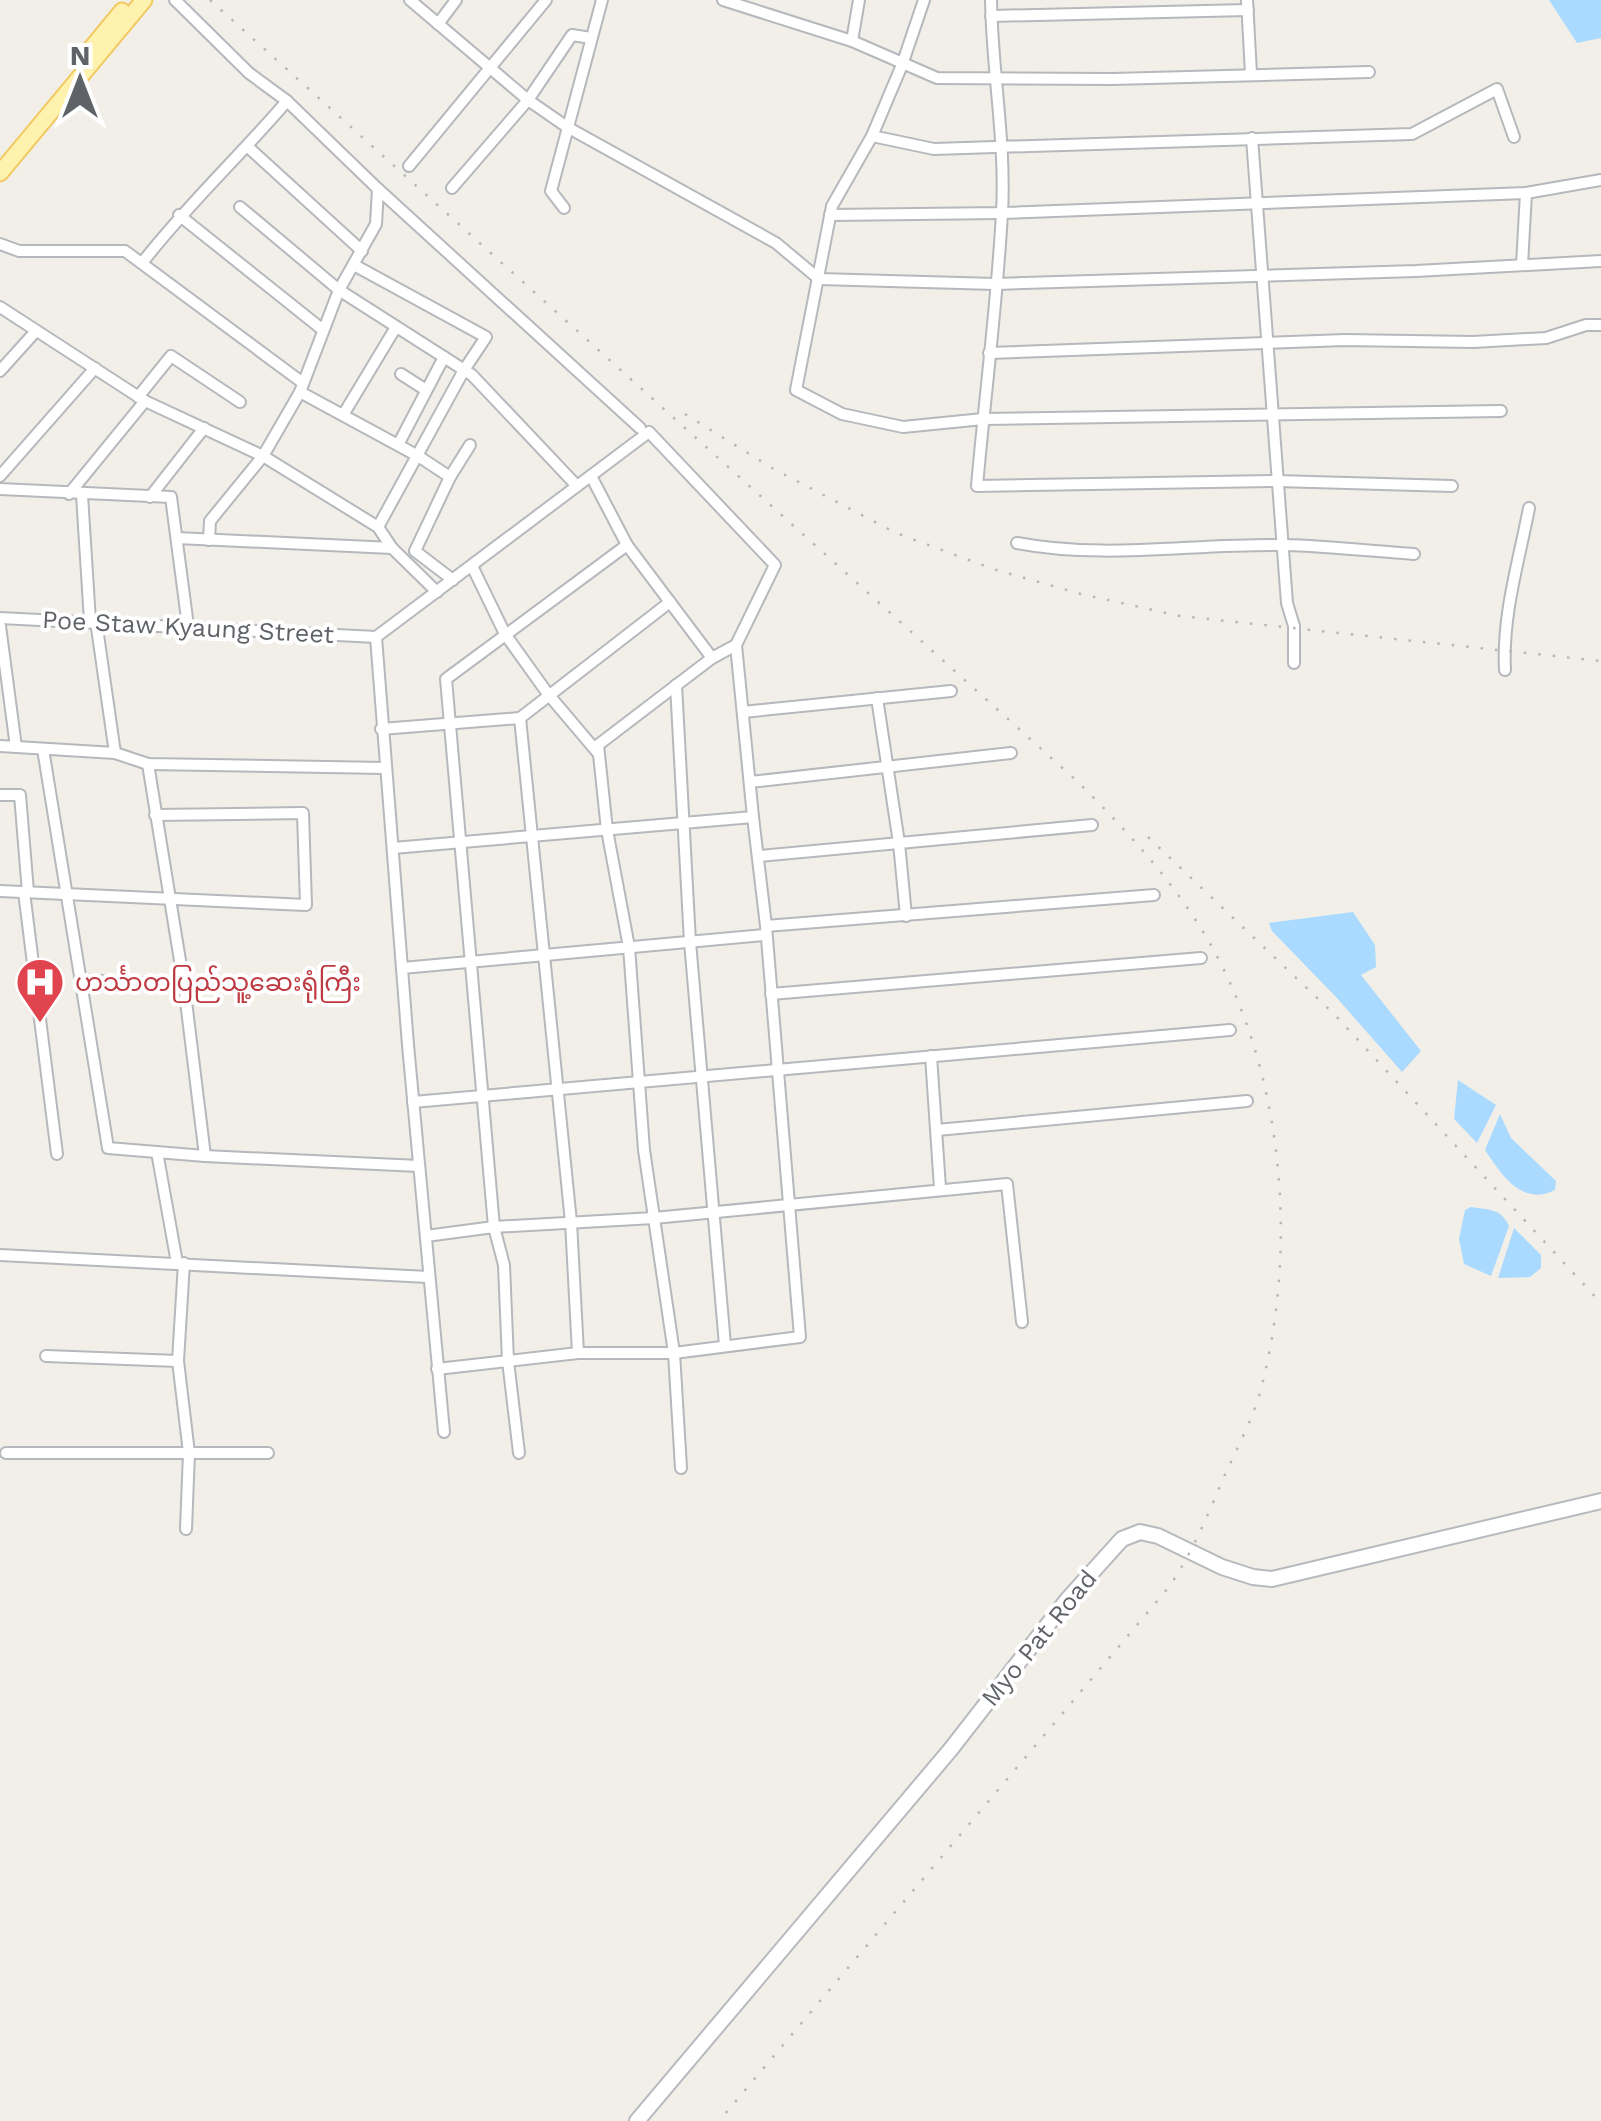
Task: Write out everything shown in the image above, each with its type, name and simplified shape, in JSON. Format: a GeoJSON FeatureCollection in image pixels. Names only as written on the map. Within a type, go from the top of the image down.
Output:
{"type":"FeatureCollection","features":[{"type":"Feature","properties":{"kind":"main road"},"geometry":{"type":"LineString","coordinates":[[1,166],[131,0]]}},
{"type":"Feature","properties":{"kind":"main road"},"geometry":{"type":"LineString","coordinates":[[1,166],[144,0]]}},
{"type":"Feature","properties":{"kind":"main road","name":"Myo Pat Road"},"geometry":{"type":"LineString","coordinates":[[637,2121],[951,1749],[1066,1600],[1122,1539],[1140,1532],[1222,1567],[1253,1578],[1272,1579],[1601,1501]]}},
{"type":"Feature","properties":{"kind":"street"},"geometry":{"type":"LineString","coordinates":[[174,0],[249,73],[287,100],[378,189],[640,428]]}},
{"type":"Feature","properties":{"kind":"street"},"geometry":{"type":"LineString","coordinates":[[410,0],[528,100],[568,127],[776,243],[819,279],[994,284],[1601,261]]}},
{"type":"Feature","properties":{"kind":"street"},"geometry":{"type":"LineString","coordinates":[[438,24],[456,0]]}},
{"type":"Feature","properties":{"kind":"street"},"geometry":{"type":"LineString","coordinates":[[409,166],[546,0]]}},
{"type":"Feature","properties":{"kind":"street"},"geometry":{"type":"LineString","coordinates":[[564,208],[551,191],[602,0]]}},
{"type":"Feature","properties":{"kind":"street"},"geometry":{"type":"LineString","coordinates":[[723,0],[852,42],[937,78],[1369,72]]}},
{"type":"Feature","properties":{"kind":"street"},"geometry":{"type":"LineString","coordinates":[[779,16],[782,0]]}},
{"type":"Feature","properties":{"kind":"street"},"geometry":{"type":"LineString","coordinates":[[852,42],[859,0]]}},
{"type":"Feature","properties":{"kind":"street"},"geometry":{"type":"LineString","coordinates":[[924,0],[872,136],[832,206],[796,390],[842,414],[903,427],[983,420],[1501,410]]}},
{"type":"Feature","properties":{"kind":"street"},"geometry":{"type":"LineString","coordinates":[[991,0],[1002,148],[1002,212],[977,486],[1278,480],[1452,486]]}},
{"type":"Feature","properties":{"kind":"street"},"geometry":{"type":"LineString","coordinates":[[991,16],[1248,5],[1250,74]]}},
{"type":"Feature","properties":{"kind":"street"},"geometry":{"type":"LineString","coordinates":[[452,188],[528,100],[572,34],[592,38]]}},
{"type":"Feature","properties":{"kind":"street"},"geometry":{"type":"LineString","coordinates":[[872,136],[934,149],[1412,134],[1497,89],[1514,137]]}},
{"type":"Feature","properties":{"kind":"street"},"geometry":{"type":"LineString","coordinates":[[142,264],[179,216],[248,147],[287,100]]}},
{"type":"Feature","properties":{"kind":"street"},"geometry":{"type":"LineString","coordinates":[[1252,138],[1294,663]]}},
{"type":"Feature","properties":{"kind":"street"},"geometry":{"type":"LineString","coordinates":[[248,147],[362,251]]}},
{"type":"Feature","properties":{"kind":"street"},"geometry":{"type":"LineString","coordinates":[[830,216],[1526,194],[1601,180]]}},
{"type":"Feature","properties":{"kind":"street"},"geometry":{"type":"LineString","coordinates":[[210,540],[210,521],[262,456],[301,388],[339,290],[376,224],[378,189]]}},
{"type":"Feature","properties":{"kind":"street"},"geometry":{"type":"LineString","coordinates":[[1522,265],[1526,194]]}},
{"type":"Feature","properties":{"kind":"street"},"geometry":{"type":"LineString","coordinates":[[240,208],[339,290],[464,370],[578,486]]}},
{"type":"Feature","properties":{"kind":"street"},"geometry":{"type":"LineString","coordinates":[[179,216],[323,330]]}},
{"type":"Feature","properties":{"kind":"street"},"geometry":{"type":"LineString","coordinates":[[0,244],[36,252],[126,251],[301,388],[450,477]]}},
{"type":"Feature","properties":{"kind":"street"},"geometry":{"type":"LineString","coordinates":[[354,265],[486,338],[464,370],[378,527]]}},
{"type":"Feature","properties":{"kind":"street"},"geometry":{"type":"LineString","coordinates":[[0,307],[141,399],[262,456],[378,527],[392,548],[437,592]]}},
{"type":"Feature","properties":{"kind":"street"},"geometry":{"type":"LineString","coordinates":[[988,353],[1345,340],[1473,342],[1546,338],[1601,325]]}},
{"type":"Feature","properties":{"kind":"street"},"geometry":{"type":"LineString","coordinates":[[342,415],[396,327]]}},
{"type":"Feature","properties":{"kind":"street"},"geometry":{"type":"LineString","coordinates":[[0,371],[36,331]]}},
{"type":"Feature","properties":{"kind":"street"},"geometry":{"type":"LineString","coordinates":[[70,494],[171,356],[240,402]]}},
{"type":"Feature","properties":{"kind":"street"},"geometry":{"type":"LineString","coordinates":[[398,445],[444,356]]}},
{"type":"Feature","properties":{"kind":"street"},"geometry":{"type":"LineString","coordinates":[[0,476],[94,368]]}},
{"type":"Feature","properties":{"kind":"street"},"geometry":{"type":"LineString","coordinates":[[401,374],[426,390]]}},
{"type":"Feature","properties":{"kind":"street"},"geometry":{"type":"LineString","coordinates":[[150,496],[204,428]]}},
{"type":"Feature","properties":{"kind":"street"},"geometry":{"type":"LineString","coordinates":[[437,1370],[578,1354],[674,1353],[800,1338],[760,856],[736,644],[775,564],[649,432],[376,637],[381,729],[428,1276],[437,1370],[444,1432]]}},
{"type":"Feature","properties":{"kind":"street"},"geometry":{"type":"LineString","coordinates":[[453,580],[416,551],[450,477],[470,445]]}},
{"type":"Feature","properties":{"kind":"street"},"geometry":{"type":"LineString","coordinates":[[591,476],[627,545],[712,658]]}},
{"type":"Feature","properties":{"kind":"street"},"geometry":{"type":"LineString","coordinates":[[0,489],[171,497],[188,626]]}},
{"type":"Feature","properties":{"kind":"street"},"geometry":{"type":"LineString","coordinates":[[82,495],[93,621],[114,753]]}},
{"type":"Feature","properties":{"kind":"street"},"geometry":{"type":"LineString","coordinates":[[1505,670],[1504,645],[1529,508]]}},
{"type":"Feature","properties":{"kind":"street"},"geometry":{"type":"LineString","coordinates":[[176,538],[392,548]]}},
{"type":"Feature","properties":{"kind":"street"},"geometry":{"type":"LineString","coordinates":[[1017,543],[1051,550],[1132,552],[1284,545],[1414,554]]}},
{"type":"Feature","properties":{"kind":"street"},"geometry":{"type":"LineString","coordinates":[[518,1453],[508,1362],[504,1265],[494,1228],[446,679],[627,545]]}},
{"type":"Feature","properties":{"kind":"street"},"geometry":{"type":"LineString","coordinates":[[472,566],[504,634],[598,752]]}},
{"type":"Feature","properties":{"kind":"street"},"geometry":{"type":"LineString","coordinates":[[381,729],[520,718],[670,602]]}},
{"type":"Feature","properties":{"kind":"street","name":"Poe Staw Kyaung Street"},"geometry":{"type":"LineString","coordinates":[[0,622],[93,621],[376,637]]}},
{"type":"Feature","properties":{"kind":"street"},"geometry":{"type":"LineString","coordinates":[[0,622],[16,747]]}},
{"type":"Feature","properties":{"kind":"street"},"geometry":{"type":"LineString","coordinates":[[680,1468],[674,1353],[654,1218],[630,947],[607,830],[598,745],[736,644]]}},
{"type":"Feature","properties":{"kind":"street"},"geometry":{"type":"LineString","coordinates":[[676,685],[700,1075],[726,1345]]}},
{"type":"Feature","properties":{"kind":"street"},"geometry":{"type":"LineString","coordinates":[[743,712],[951,691]]}},
{"type":"Feature","properties":{"kind":"street"},"geometry":{"type":"LineString","coordinates":[[877,698],[906,916]]}},
{"type":"Feature","properties":{"kind":"street"},"geometry":{"type":"LineString","coordinates":[[520,718],[571,1222],[578,1354]]}},
{"type":"Feature","properties":{"kind":"street"},"geometry":{"type":"LineString","coordinates":[[0,746],[114,753],[148,764],[385,768]]}},
{"type":"Feature","properties":{"kind":"street"},"geometry":{"type":"LineString","coordinates":[[42,749],[108,1148],[419,1166]]}},
{"type":"Feature","properties":{"kind":"street"},"geometry":{"type":"LineString","coordinates":[[750,782],[1011,753]]}},
{"type":"Feature","properties":{"kind":"street"},"geometry":{"type":"LineString","coordinates":[[148,764],[184,985],[205,1156]]}},
{"type":"Feature","properties":{"kind":"street"},"geometry":{"type":"LineString","coordinates":[[0,794],[20,795],[26,892],[57,1154]]}},
{"type":"Feature","properties":{"kind":"street"},"geometry":{"type":"LineString","coordinates":[[0,891],[306,905],[303,812],[155,815]]}},
{"type":"Feature","properties":{"kind":"street"},"geometry":{"type":"LineString","coordinates":[[393,848],[753,817]]}},
{"type":"Feature","properties":{"kind":"street"},"geometry":{"type":"LineString","coordinates":[[760,856],[1092,825]]}},
{"type":"Feature","properties":{"kind":"street"},"geometry":{"type":"LineString","coordinates":[[402,968],[690,942],[906,916],[1154,895]]}},
{"type":"Feature","properties":{"kind":"street"},"geometry":{"type":"LineString","coordinates":[[771,994],[1202,958]]}},
{"type":"Feature","properties":{"kind":"street"},"geometry":{"type":"LineString","coordinates":[[80,980],[184,985]]}},
{"type":"Feature","properties":{"kind":"street"},"geometry":{"type":"LineString","coordinates":[[413,1102],[1230,1030]]}},
{"type":"Feature","properties":{"kind":"street"},"geometry":{"type":"LineString","coordinates":[[932,1056],[940,1188]]}},
{"type":"Feature","properties":{"kind":"street"},"geometry":{"type":"LineString","coordinates":[[937,1130],[1247,1101]]}},
{"type":"Feature","properties":{"kind":"street"},"geometry":{"type":"LineString","coordinates":[[157,1152],[180,1263],[178,1361],[188,1453],[186,1530]]}},
{"type":"Feature","properties":{"kind":"street"},"geometry":{"type":"LineString","coordinates":[[426,1236],[1008,1184],[1022,1322]]}},
{"type":"Feature","properties":{"kind":"street"},"geometry":{"type":"LineString","coordinates":[[0,1254],[428,1276]]}},
{"type":"Feature","properties":{"kind":"street"},"geometry":{"type":"LineString","coordinates":[[46,1356],[178,1361]]}},
{"type":"Feature","properties":{"kind":"street"},"geometry":{"type":"LineString","coordinates":[[6,1453],[268,1452]]}},
{"type":"Feature","properties":{"kind":"water"},"geometry":{"type":"Polygon","coordinates":[[[1549,0],[1601,0],[1601,38],[1577,43],[1549,0]]]}},
{"type":"Feature","properties":{"kind":"water"},"geometry":{"type":"Polygon","coordinates":[[[1353,912],[1375,945],[1376,967],[1361,975],[1421,1051],[1402,1072],[1272,931],[1269,923],[1353,912]]]}},
{"type":"Feature","properties":{"kind":"water"},"geometry":{"type":"Polygon","coordinates":[[[1458,1080],[1496,1105],[1477,1143],[1454,1119],[1458,1080]]]}},
{"type":"Feature","properties":{"kind":"water"},"geometry":{"type":"Polygon","coordinates":[[[1500,1114],[1511,1138],[1556,1181],[1555,1190],[1543,1194],[1523,1191],[1498,1169],[1485,1150],[1500,1114]]]}},
{"type":"Feature","properties":{"kind":"water"},"geometry":{"type":"Polygon","coordinates":[[[1471,1207],[1498,1213],[1509,1226],[1491,1276],[1464,1264],[1459,1239],[1465,1210],[1471,1207]]]}},
{"type":"Feature","properties":{"kind":"water"},"geometry":{"type":"Polygon","coordinates":[[[1514,1228],[1541,1255],[1541,1268],[1530,1277],[1498,1278],[1514,1228]]]}},
{"type":"Feature","properties":{"kind":"railway"},"geometry":{"type":"LineString","coordinates":[[210,0],[1098,802],[1168,881],[1212,947],[1236,997],[1269,1106],[1281,1221],[1272,1335],[1254,1412],[1185,1561],[1169,1587],[719,2121]]}},
{"type":"Feature","properties":{"kind":"railway"},"geometry":{"type":"LineString","coordinates":[[685,414],[772,468],[896,533],[993,569],[1081,594],[1180,616],[1601,661]]}},
{"type":"Feature","properties":{"kind":"railway"},"geometry":{"type":"LineString","coordinates":[[1148,837],[1335,1015],[1601,1303]]}},
{"type":"Feature","properties":{"kind":"place","name":"ဟင်္သာတပြည်သူ့ဆေးရုံကြီး"},"geometry":{"type":"Point","coordinates":[40,1024]}}]}
